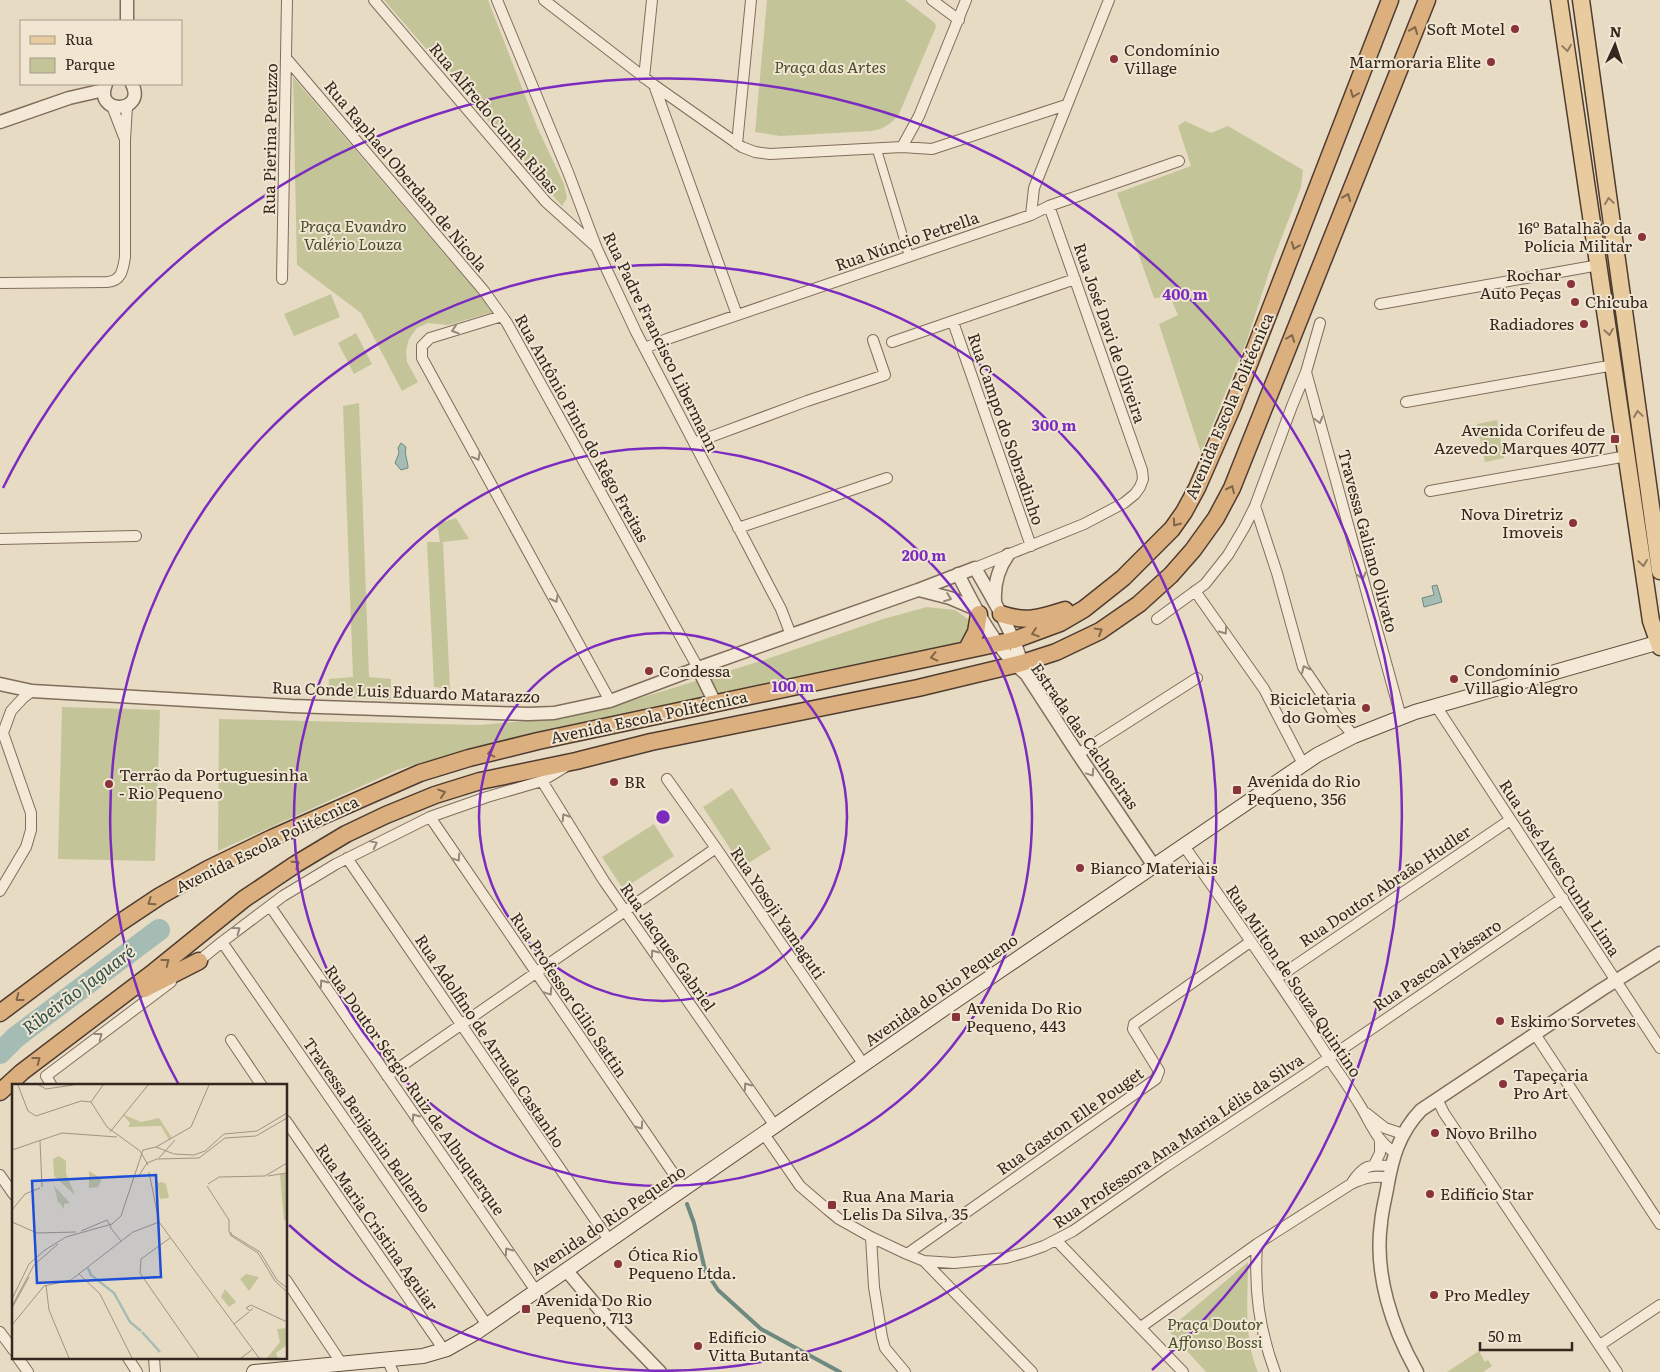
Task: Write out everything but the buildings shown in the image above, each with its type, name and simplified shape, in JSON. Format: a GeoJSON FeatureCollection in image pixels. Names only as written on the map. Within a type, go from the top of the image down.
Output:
{"type":"FeatureCollection","features":[{"type":"Feature","properties":{"kind":"highway","name":"Avenida Escola Politécnica"},"geometry":{"type":"LineString","coordinates":[[0,1013],[86,947],[160,896],[208,869],[420,773],[468,758],[546,740],[1007,642],[1060,623],[1093,601],[1123,578],[1172,529],[1198,488],[1232,408],[1390,0]]}},
{"type":"Feature","properties":{"kind":"highway","name":"Avenida Escola Politécnica"},"geometry":{"type":"LineString","coordinates":[[0,1092],[51,1049],[244,900],[296,864],[346,834],[386,815],[444,793],[480,782],[688,734],[918,688],[1018,664],[1056,652],[1100,631],[1139,604],[1171,576],[1193,550],[1216,518],[1232,488],[1427,0]]}},
{"type":"Feature","properties":{"kind":"highway"},"geometry":{"type":"LineString","coordinates":[[998,608],[1025,620],[1045,617],[1093,601]]}},
{"type":"Feature","properties":{"kind":"highway"},"geometry":{"type":"LineString","coordinates":[[967,650],[976,632],[977,612]]}},
{"type":"Feature","properties":{"kind":"highway"},"geometry":{"type":"LineString","coordinates":[[688,734],[709,722],[714,713],[715,703]]}},
{"type":"Feature","properties":{"kind":"highway"},"geometry":{"type":"LineString","coordinates":[[110,1005],[199,961]]}},
{"type":"Feature","properties":{"kind":"main road"},"geometry":{"type":"LineString","coordinates":[[1559,0],[1651,621],[1659,644]]}},
{"type":"Feature","properties":{"kind":"main road"},"geometry":{"type":"LineString","coordinates":[[1581,0],[1660,572]]}},
{"type":"Feature","properties":{"kind":"main road","name":"Avenida do Rio Pequeno"},"geometry":{"type":"LineString","coordinates":[[254,1372],[321,1369],[342,1364],[390,1366],[444,1350],[487,1325],[948,1006],[1317,754],[1354,736],[1401,717],[1659,644]]}},
{"type":"Feature","properties":{"kind":"street"},"geometry":{"type":"LineString","coordinates":[[127,0],[127,20]]}},
{"type":"Feature","properties":{"kind":"street","name":"Rua Pierina Peruzzo"},"geometry":{"type":"LineString","coordinates":[[282,279],[287,0]]}},
{"type":"Feature","properties":{"kind":"street","name":"Rua Alfredo Cunha Ribas"},"geometry":{"type":"LineString","coordinates":[[374,0],[546,202],[597,249]]}},
{"type":"Feature","properties":{"kind":"street","name":"Rua Padre Francisco Libermann"},"geometry":{"type":"LineString","coordinates":[[496,0],[568,172],[597,249],[645,348],[780,609],[791,634]]}},
{"type":"Feature","properties":{"kind":"street"},"geometry":{"type":"LineString","coordinates":[[644,78],[652,0]]}},
{"type":"Feature","properties":{"kind":"street"},"geometry":{"type":"LineString","coordinates":[[738,144],[751,0]]}},
{"type":"Feature","properties":{"kind":"street"},"geometry":{"type":"LineString","coordinates":[[932,0],[959,20]]}},
{"type":"Feature","properties":{"kind":"street"},"geometry":{"type":"LineString","coordinates":[[902,148],[919,116],[966,0]]}},
{"type":"Feature","properties":{"kind":"street"},"geometry":{"type":"LineString","coordinates":[[1031,215],[1034,188],[1109,0]]}},
{"type":"Feature","properties":{"kind":"street"},"geometry":{"type":"LineString","coordinates":[[548,1],[644,78],[738,144],[755,152],[770,154],[902,148],[932,149],[1066,105]]}},
{"type":"Feature","properties":{"kind":"street","name":"Rua Raphael Oberdam de Nicola"},"geometry":{"type":"LineString","coordinates":[[286,58],[484,291],[502,316]]}},
{"type":"Feature","properties":{"kind":"street"},"geometry":{"type":"LineString","coordinates":[[0,283],[112,282],[120,277],[125,257],[125,140],[127,106],[134,97],[135,92],[132,85]]}},
{"type":"Feature","properties":{"kind":"street"},"geometry":{"type":"LineString","coordinates":[[654,85],[738,315]]}},
{"type":"Feature","properties":{"kind":"street"},"geometry":{"type":"LineString","coordinates":[[0,122],[69,98],[107,95],[120,108],[127,106]]}},
{"type":"Feature","properties":{"kind":"street"},"geometry":{"type":"LineString","coordinates":[[107,95],[125,140]]}},
{"type":"Feature","properties":{"kind":"street"},"geometry":{"type":"LineString","coordinates":[[877,150],[909,256]]}},
{"type":"Feature","properties":{"kind":"street","name":"Rua Núncio Petrella"},"geometry":{"type":"LineString","coordinates":[[645,348],[1031,215],[1050,206],[1179,161]]}},
{"type":"Feature","properties":{"kind":"street","name":"Rua José Davi de Oliveira"},"geometry":{"type":"LineString","coordinates":[[1050,206],[1142,470]]}},
{"type":"Feature","properties":{"kind":"street"},"geometry":{"type":"LineString","coordinates":[[1380,304],[1599,265]]}},
{"type":"Feature","properties":{"kind":"street"},"geometry":{"type":"LineString","coordinates":[[892,342],[1075,279]]}},
{"type":"Feature","properties":{"kind":"street","name":"Rua Antônio Pinto do Rêgo Freitas"},"geometry":{"type":"LineString","coordinates":[[610,701],[422,358],[422,346],[430,338],[502,316],[698,668]]}},
{"type":"Feature","properties":{"kind":"street","name":"Rua Campo do Sobradinho"},"geometry":{"type":"LineString","coordinates":[[953,322],[1030,546]]}},
{"type":"Feature","properties":{"kind":"street"},"geometry":{"type":"LineString","coordinates":[[1157,619],[1205,584],[1228,555],[1255,506],[1306,372],[1320,323]]}},
{"type":"Feature","properties":{"kind":"street"},"geometry":{"type":"LineString","coordinates":[[694,443],[807,401],[885,375],[873,340]]}},
{"type":"Feature","properties":{"kind":"street"},"geometry":{"type":"LineString","coordinates":[[1406,402],[1614,365]]}},
{"type":"Feature","properties":{"kind":"street","name":"Travessa Galiano Olivato"},"geometry":{"type":"LineString","coordinates":[[1306,372],[1401,717]]}},
{"type":"Feature","properties":{"kind":"street"},"geometry":{"type":"LineString","coordinates":[[1430,492],[1627,456]]}},
{"type":"Feature","properties":{"kind":"street","name":"Rua Conde Luis Eduardo Matarazzo"},"geometry":{"type":"LineString","coordinates":[[0,684],[32,691],[247,704],[528,714],[554,713],[610,701],[791,634],[918,590],[1084,524],[1124,503],[1134,494],[1140,487],[1143,479],[1142,470]]}},
{"type":"Feature","properties":{"kind":"street"},"geometry":{"type":"LineString","coordinates":[[738,528],[887,478]]}},
{"type":"Feature","properties":{"kind":"street"},"geometry":{"type":"LineString","coordinates":[[1255,506],[1277,573],[1302,667],[1335,714],[1354,736]]}},
{"type":"Feature","properties":{"kind":"street"},"geometry":{"type":"LineString","coordinates":[[0,539],[136,536]]}},
{"type":"Feature","properties":{"kind":"street"},"geometry":{"type":"LineString","coordinates":[[998,608],[994,591],[999,569],[1008,555]]}},
{"type":"Feature","properties":{"kind":"street","name":"Estrada das Cachoeiras"},"geometry":{"type":"LineString","coordinates":[[974,568],[998,608],[1007,642],[1018,664],[1154,866]]}},
{"type":"Feature","properties":{"kind":"street","name":"Estrada das Cachoeiras"},"geometry":{"type":"LineString","coordinates":[[958,574],[977,612],[1007,642]]}},
{"type":"Feature","properties":{"kind":"street"},"geometry":{"type":"LineString","coordinates":[[918,590],[950,598],[977,612]]}},
{"type":"Feature","properties":{"kind":"street"},"geometry":{"type":"LineString","coordinates":[[1196,591],[1264,688],[1303,764]]}},
{"type":"Feature","properties":{"kind":"street"},"geometry":{"type":"LineString","coordinates":[[698,668],[715,703]]}},
{"type":"Feature","properties":{"kind":"street"},"geometry":{"type":"LineString","coordinates":[[1078,754],[1196,678]]}},
{"type":"Feature","properties":{"kind":"street"},"geometry":{"type":"LineString","coordinates":[[0,891],[26,847],[31,830],[31,813],[2,730],[11,711],[32,691]]}},
{"type":"Feature","properties":{"kind":"street","name":"Rua José Alves Cunha Lima"},"geometry":{"type":"LineString","coordinates":[[1436,706],[1660,1048]]}},
{"type":"Feature","properties":{"kind":"street","name":"Avenida Escola Politécnica"},"geometry":{"type":"LineString","coordinates":[[51,1084],[46,1076],[270,906],[336,864],[430,818],[488,797],[542,781],[576,761]]}},
{"type":"Feature","properties":{"kind":"street","name":"Rua Yosoji Yamaguti"},"geometry":{"type":"LineString","coordinates":[[667,779],[864,1065]]}},
{"type":"Feature","properties":{"kind":"street","name":"Rua Jacques Gabriel"},"geometry":{"type":"LineString","coordinates":[[542,781],[604,881],[770,1130]]}},
{"type":"Feature","properties":{"kind":"street","name":"Rua Professor Gílio Sattin"},"geometry":{"type":"LineString","coordinates":[[430,818],[684,1189]]}},
{"type":"Feature","properties":{"kind":"street","name":"Rua Doutor Abraão Hudler"},"geometry":{"type":"LineString","coordinates":[[1277,978],[1510,820]]}},
{"type":"Feature","properties":{"kind":"street","name":"Rua Milton de Souza Quintino"},"geometry":{"type":"LineString","coordinates":[[1184,846],[1277,978],[1362,1109],[1372,1129],[1380,1140],[1394,1152]]}},
{"type":"Feature","properties":{"kind":"street"},"geometry":{"type":"LineString","coordinates":[[387,1076],[716,848]]}},
{"type":"Feature","properties":{"kind":"street","name":"Rua Adolfino de Arruda Castanho"},"geometry":{"type":"LineString","coordinates":[[347,858],[609,1240]]}},
{"type":"Feature","properties":{"kind":"street","name":"Rua Pascoal Pássaro"},"geometry":{"type":"LineString","coordinates":[[1329,1058],[1563,898]]}},
{"type":"Feature","properties":{"kind":"street","name":"Rua Doutor Sérgio Ruiz de Albuquerque"},"geometry":{"type":"LineString","coordinates":[[270,906],[536,1291]]}},
{"type":"Feature","properties":{"kind":"street","name":"Travessa Benjamin Bellemo"},"geometry":{"type":"LineString","coordinates":[[222,942],[487,1325]]}},
{"type":"Feature","properties":{"kind":"street","name":"Rua Gaston Elle Pouget"},"geometry":{"type":"LineString","coordinates":[[907,1254],[1156,1079],[1159,1071],[1132,1029],[1134,1024],[1250,942]]}},
{"type":"Feature","properties":{"kind":"street"},"geometry":{"type":"LineString","coordinates":[[1417,1372],[1396,1329],[1386,1301],[1380,1247],[1380,1224],[1394,1152],[1403,1134],[1421,1110],[1660,952]]}},
{"type":"Feature","properties":{"kind":"street"},"geometry":{"type":"LineString","coordinates":[[1535,1034],[1660,1224]]}},
{"type":"Feature","properties":{"kind":"street"},"geometry":{"type":"LineString","coordinates":[[230,1040],[261,1084]]}},
{"type":"Feature","properties":{"kind":"street","name":"Rua Professora Ana Maria Lélis da Silva"},"geometry":{"type":"LineString","coordinates":[[770,1130],[800,1186],[835,1216],[871,1237],[924,1260],[954,1263],[1006,1258],[1044,1246],[1074,1231],[1165,1167],[1329,1058]]}},
{"type":"Feature","properties":{"kind":"street"},"geometry":{"type":"LineString","coordinates":[[1437,1099],[1444,1113],[1617,1372]]}},
{"type":"Feature","properties":{"kind":"street","name":"Rua Milton de Souza Quintino"},"geometry":{"type":"LineString","coordinates":[[1362,1109],[1385,1128],[1403,1134]]}},
{"type":"Feature","properties":{"kind":"street","name":"Rua Maria Cristina Aguiar"},"geometry":{"type":"LineString","coordinates":[[288,1124],[444,1350]]}},
{"type":"Feature","properties":{"kind":"street"},"geometry":{"type":"LineString","coordinates":[[1374,1165],[1380,1153],[1380,1140]]}},
{"type":"Feature","properties":{"kind":"street"},"geometry":{"type":"LineString","coordinates":[[1350,1184],[1365,1167],[1374,1165],[1390,1172]]}},
{"type":"Feature","properties":{"kind":"street"},"geometry":{"type":"LineString","coordinates":[[1142,1327],[1257,1244],[1350,1184],[1366,1177],[1380,1176],[1390,1172]]}},
{"type":"Feature","properties":{"kind":"street"},"geometry":{"type":"LineString","coordinates":[[0,1176],[12,1192]]}},
{"type":"Feature","properties":{"kind":"street"},"geometry":{"type":"LineString","coordinates":[[871,1237],[874,1287],[882,1337],[885,1348],[905,1372]]}},
{"type":"Feature","properties":{"kind":"street"},"geometry":{"type":"LineString","coordinates":[[1056,1240],[1142,1327],[1183,1372]]}},
{"type":"Feature","properties":{"kind":"street"},"geometry":{"type":"LineString","coordinates":[[1257,1244],[1255,1270],[1259,1317],[1274,1372]]}},
{"type":"Feature","properties":{"kind":"street"},"geometry":{"type":"LineString","coordinates":[[924,1260],[1032,1372]]}},
{"type":"Feature","properties":{"kind":"street"},"geometry":{"type":"LineString","coordinates":[[566,1270],[600,1310],[660,1372]]}},
{"type":"Feature","properties":{"kind":"street"},"geometry":{"type":"LineString","coordinates":[[288,1283],[342,1364]]}},
{"type":"Feature","properties":{"kind":"street"},"geometry":{"type":"LineString","coordinates":[[1600,1345],[1660,1306]]}},
{"type":"Feature","properties":{"kind":"street"},"geometry":{"type":"LineString","coordinates":[[0,1332],[12,1349]]}},
{"type":"Feature","properties":{"kind":"street"},"geometry":{"type":"LineString","coordinates":[[19,1360],[28,1372]]}},
{"type":"Feature","properties":{"kind":"street"},"geometry":{"type":"LineString","coordinates":[[129,1360],[137,1372]]}},
{"type":"Feature","properties":{"kind":"green space"},"geometry":{"type":"Polygon","coordinates":[[[384,0],[488,0],[538,129],[564,184],[567,198],[562,206],[384,0]]]}},
{"type":"Feature","properties":{"kind":"green space","name":"Praça das Artes"},"geometry":{"type":"Polygon","coordinates":[[[767,0],[905,0],[935,23],[936,27],[896,118],[887,126],[872,131],[780,136],[755,132],[767,0]]]}},
{"type":"Feature","properties":{"kind":"green space","name":"Praça Evandro Valério Louza"},"geometry":{"type":"Polygon","coordinates":[[[293,77],[494,312],[448,325],[428,323],[417,328],[409,339],[406,351],[407,362],[418,382],[402,391],[361,313],[297,265],[293,77]]]}},
{"type":"Feature","properties":{"kind":"green space"},"geometry":{"type":"Polygon","coordinates":[[[1185,121],[1211,133],[1228,126],[1303,170],[1301,187],[1272,263],[1247,340],[1201,453],[1159,324],[1178,315],[1170,297],[1154,298],[1117,193],[1191,166],[1178,126],[1185,121]]]}},
{"type":"Feature","properties":{"kind":"green space"},"geometry":{"type":"Polygon","coordinates":[[[331,294],[340,317],[294,336],[284,314],[331,294]]]}},
{"type":"Feature","properties":{"kind":"green space"},"geometry":{"type":"Polygon","coordinates":[[[356,333],[372,364],[354,374],[338,343],[356,333]]]}},
{"type":"Feature","properties":{"kind":"green space"},"geometry":{"type":"Polygon","coordinates":[[[359,403],[369,677],[391,679],[391,700],[328,697],[329,679],[353,677],[343,406],[359,403]]]}},
{"type":"Feature","properties":{"kind":"green space"},"geometry":{"type":"Polygon","coordinates":[[[1497,420],[1504,458],[1485,462],[1477,424],[1497,420]]]}},
{"type":"Feature","properties":{"kind":"green space"},"geometry":{"type":"Polygon","coordinates":[[[456,518],[469,539],[443,542],[450,689],[434,687],[427,542],[440,542],[437,524],[456,518]]]}},
{"type":"Feature","properties":{"kind":"green space"},"geometry":{"type":"Polygon","coordinates":[[[927,607],[955,610],[975,624],[967,642],[478,746],[397,770],[218,851],[219,719],[480,725],[568,717],[624,703],[764,660],[883,619],[927,607]]]}},
{"type":"Feature","properties":{"kind":"green space","name":"Terrão da Portuguesinha - Rio Pequeno"},"geometry":{"type":"Polygon","coordinates":[[[62,707],[160,710],[155,861],[58,859],[62,707]]]}},
{"type":"Feature","properties":{"kind":"green space"},"geometry":{"type":"Polygon","coordinates":[[[732,788],[771,849],[742,867],[703,807],[732,788]]]}},
{"type":"Feature","properties":{"kind":"green space"},"geometry":{"type":"Polygon","coordinates":[[[654,824],[674,856],[623,889],[602,857],[654,824]]]}},
{"type":"Feature","properties":{"kind":"green space","name":"Praça Doutor Affonso Bossi"},"geometry":{"type":"Polygon","coordinates":[[[1248,1262],[1248,1332],[1253,1359],[1258,1372],[1206,1372],[1168,1330],[1248,1262]]]}},
{"type":"Feature","properties":{"kind":"green space"},"geometry":{"type":"Polygon","coordinates":[[[1479,1351],[1485,1362],[1488,1360],[1492,1366],[1483,1372],[1447,1372],[1479,1351]]]}},
{"type":"Feature","properties":{"kind":"water"},"geometry":{"type":"Polygon","coordinates":[[[401,443],[406,447],[405,453],[408,468],[401,470],[395,463],[401,443]]]}},
{"type":"Feature","properties":{"kind":"water"},"geometry":{"type":"Polygon","coordinates":[[[1437,585],[1442,602],[1424,607],[1422,598],[1434,595],[1432,586],[1437,585]]]}},
{"type":"Feature","properties":{"kind":"waterway","name":"Ribeirão Jaguaré"},"geometry":{"type":"LineString","coordinates":[[0,1053],[16,1037],[159,930]]}},
{"type":"Feature","properties":{"kind":"waterway"},"geometry":{"type":"LineString","coordinates":[[687,1204],[694,1223],[705,1270],[718,1290],[761,1329],[840,1372]]}},
{"type":"Feature","properties":{"kind":"place","name":"Soft Motel"},"geometry":{"type":"Point","coordinates":[1515,29]}},
{"type":"Feature","properties":{"kind":"place","name":"Condomínio Village"},"geometry":{"type":"Point","coordinates":[1114,59]}},
{"type":"Feature","properties":{"kind":"place","name":"Marmoraria Elite"},"geometry":{"type":"Point","coordinates":[1491,62]}},
{"type":"Feature","properties":{"kind":"place","name":"16º Batalhão da Polícia Militar"},"geometry":{"type":"Point","coordinates":[1642,237]}},
{"type":"Feature","properties":{"kind":"place","name":"Rochar Auto Peças"},"geometry":{"type":"Point","coordinates":[1571,284]}},
{"type":"Feature","properties":{"kind":"place","name":"Chicuba"},"geometry":{"type":"Point","coordinates":[1575,302]}},
{"type":"Feature","properties":{"kind":"place","name":"Radiadores"},"geometry":{"type":"Point","coordinates":[1584,324]}},
{"type":"Feature","properties":{"kind":"place","name":"Avenida Corifeu de Azevedo Marques 4077"},"geometry":{"type":"Point","coordinates":[1615,439]}},
{"type":"Feature","properties":{"kind":"place","name":"Nova Diretriz Imoveis"},"geometry":{"type":"Point","coordinates":[1573,523]}},
{"type":"Feature","properties":{"kind":"place","name":"Condessa"},"geometry":{"type":"Point","coordinates":[649,671]}},
{"type":"Feature","properties":{"kind":"place","name":"Condomínio Villagio Alegro"},"geometry":{"type":"Point","coordinates":[1454,679]}},
{"type":"Feature","properties":{"kind":"place","name":"Bicicletaria do Gomes"},"geometry":{"type":"Point","coordinates":[1366,708]}},
{"type":"Feature","properties":{"kind":"place","name":"BR"},"geometry":{"type":"Point","coordinates":[614,782]}},
{"type":"Feature","properties":{"kind":"place","name":"Terrão da Portuguesinha - Rio Pequeno"},"geometry":{"type":"Point","coordinates":[109,784]}},
{"type":"Feature","properties":{"kind":"place","name":"Avenida do Rio Pequeno, 356"},"geometry":{"type":"Point","coordinates":[1237,790]}},
{"type":"Feature","properties":{"kind":"place","name":"Bianco Materiais"},"geometry":{"type":"Point","coordinates":[1080,868]}},
{"type":"Feature","properties":{"kind":"place","name":"Avenida Do Rio Pequeno, 443"},"geometry":{"type":"Point","coordinates":[956,1017]}},
{"type":"Feature","properties":{"kind":"place","name":"Eskimo Sorvetes"},"geometry":{"type":"Point","coordinates":[1500,1021]}},
{"type":"Feature","properties":{"kind":"place","name":"Tapeçaria Pro Art"},"geometry":{"type":"Point","coordinates":[1503,1084]}},
{"type":"Feature","properties":{"kind":"place","name":"Novo Brilho"},"geometry":{"type":"Point","coordinates":[1435,1133]}},
{"type":"Feature","properties":{"kind":"place","name":"Edifício Star"},"geometry":{"type":"Point","coordinates":[1430,1194]}},
{"type":"Feature","properties":{"kind":"place","name":"Rua Ana Maria Lelis Da Silva, 35"},"geometry":{"type":"Point","coordinates":[832,1205]}},
{"type":"Feature","properties":{"kind":"place","name":"Ótica Rio Pequeno Ltda."},"geometry":{"type":"Point","coordinates":[618,1264]}},
{"type":"Feature","properties":{"kind":"place","name":"Pro Medley"},"geometry":{"type":"Point","coordinates":[1434,1295]}},
{"type":"Feature","properties":{"kind":"place","name":"Avenida Do Rio Pequeno, 713"},"geometry":{"type":"Point","coordinates":[526,1309]}},
{"type":"Feature","properties":{"kind":"place","name":"Edifício Vitta Butanta"},"geometry":{"type":"Point","coordinates":[698,1346]}}]}
